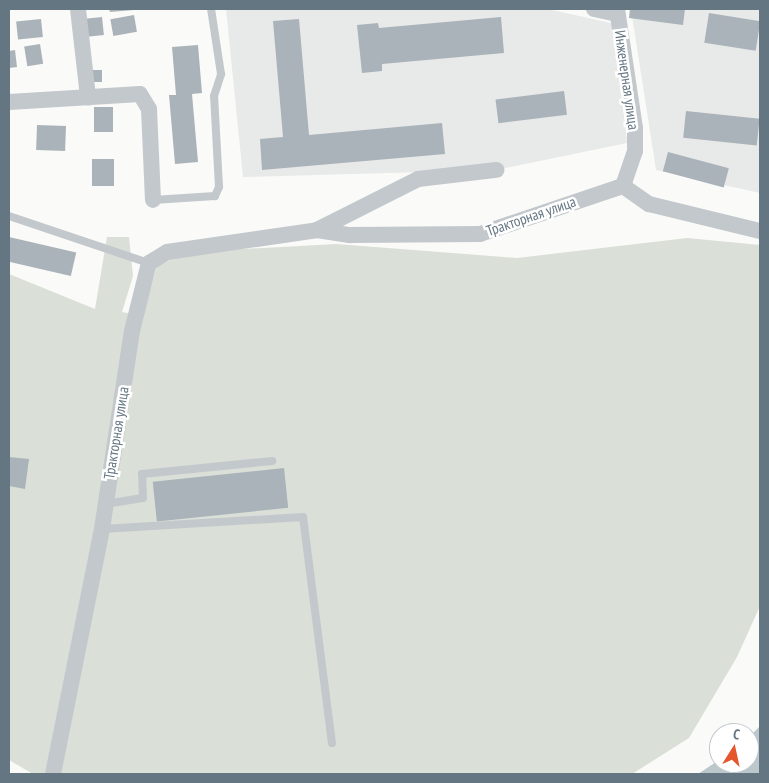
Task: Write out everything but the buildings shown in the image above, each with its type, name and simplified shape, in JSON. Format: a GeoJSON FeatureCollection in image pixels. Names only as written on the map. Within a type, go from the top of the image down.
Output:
{"type":"FeatureCollection","features":[{"type":"Feature","properties":{"kind":"street"},"geometry":{"type":"LineString","coordinates":[[78,9],[88,97]]}},
{"type":"Feature","properties":{"kind":"street"},"geometry":{"type":"LineString","coordinates":[[594,9],[617,11]]}},
{"type":"Feature","properties":{"kind":"street","name":"Инженерная улица"},"geometry":{"type":"LineString","coordinates":[[617,11],[636,151],[622,186]]}},
{"type":"Feature","properties":{"kind":"street"},"geometry":{"type":"LineString","coordinates":[[9,102],[140,94],[150,109],[153,200]]}},
{"type":"Feature","properties":{"kind":"street","name":"Тракторная улица"},"geometry":{"type":"LineString","coordinates":[[317,230],[418,179],[496,170]]}},
{"type":"Feature","properties":{"kind":"street"},"geometry":{"type":"LineString","coordinates":[[622,186],[649,204],[760,231]]}},
{"type":"Feature","properties":{"kind":"street","name":"Тракторная улица"},"geometry":{"type":"LineString","coordinates":[[53,774],[102,529],[132,330],[149,264],[167,252],[317,230],[350,235],[480,234],[622,186]]}},
{"type":"Feature","properties":{"kind":"lane"},"geometry":{"type":"LineString","coordinates":[[153,200],[215,196],[219,187],[214,96],[221,74],[212,9]]}},
{"type":"Feature","properties":{"kind":"lane"},"geometry":{"type":"LineString","coordinates":[[9,216],[149,264]]}},
{"type":"Feature","properties":{"kind":"lane"},"geometry":{"type":"LineString","coordinates":[[105,504],[143,498],[142,474],[272,461]]}},
{"type":"Feature","properties":{"kind":"lane"},"geometry":{"type":"LineString","coordinates":[[102,529],[302,517],[332,743]]}},
{"type":"Feature","properties":{"kind":"shaded area"},"geometry":{"type":"Polygon","coordinates":[[[226,9],[548,9],[615,24],[627,143],[496,170],[243,177],[226,9]]]}},
{"type":"Feature","properties":{"kind":"shaded area"},"geometry":{"type":"Polygon","coordinates":[[[631,9],[760,9],[760,193],[656,170],[631,9]]]}},
{"type":"Feature","properties":{"kind":"shaded area"},"geometry":{"type":"Polygon","coordinates":[[[107,237],[129,237],[133,276],[122,312],[143,316],[157,266],[188,252],[336,244],[517,258],[687,238],[760,245],[760,606],[737,657],[689,738],[632,774],[33,774],[9,760],[9,274],[95,309],[107,237]]]}},
{"type":"Feature","properties":{"kind":"shaded area"},"geometry":{"type":"Polygon","coordinates":[[[759,727],[760,774],[698,774],[709,767],[709,773],[759,773],[759,727]]]}}]}
